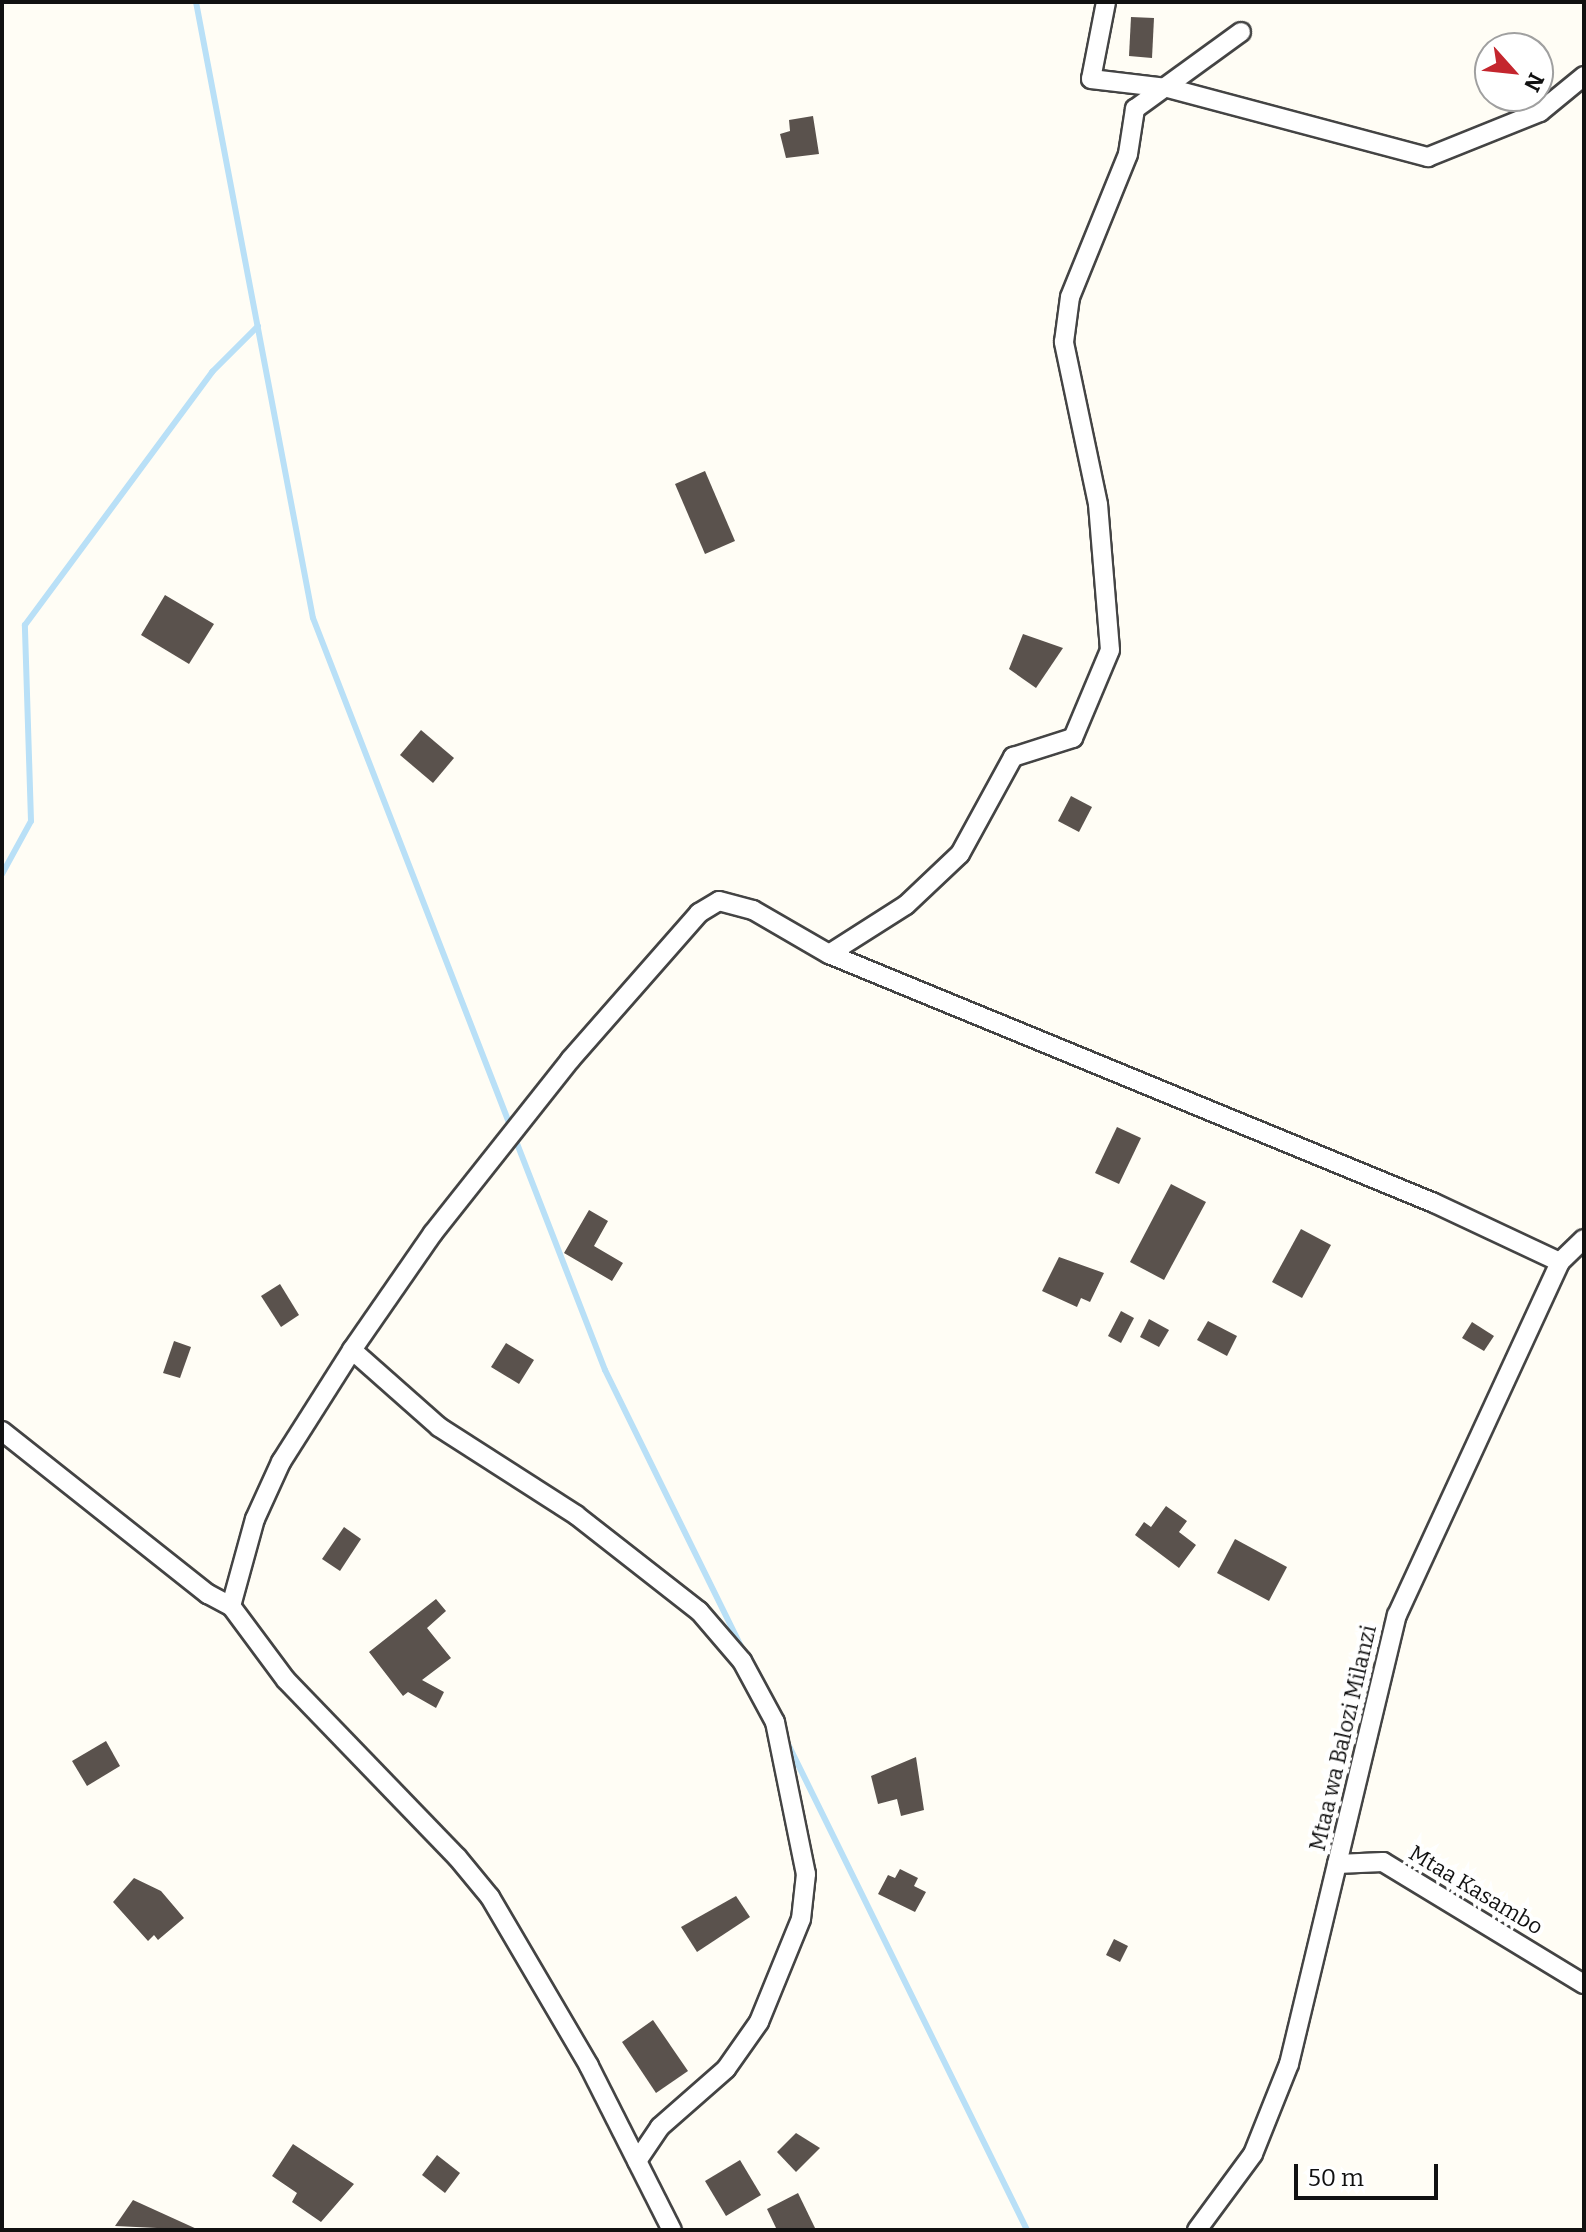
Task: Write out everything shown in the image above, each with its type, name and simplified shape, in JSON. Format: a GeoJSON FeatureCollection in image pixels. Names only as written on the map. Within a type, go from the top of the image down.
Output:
{"type":"FeatureCollection","features":[{"type":"Feature","properties":{"kind":"street"},"geometry":{"type":"LineString","coordinates":[[1106,2],[1091,79],[1168,88],[1428,157],[1540,112],[1584,76]]}},
{"type":"Feature","properties":{"kind":"street"},"geometry":{"type":"LineString","coordinates":[[829,954],[906,905],[960,854],[1013,757],[1073,738],[1110,650],[1098,504],[1064,342],[1070,297],[1128,154],[1135,109],[1168,88],[1241,32]]}},
{"type":"Feature","properties":{"kind":"street"},"geometry":{"type":"LineString","coordinates":[[231,1606],[255,1519],[281,1462],[352,1350],[433,1233],[570,1060],[699,913],[719,901],[753,910],[829,954],[1434,1203],[1560,1262],[1584,1239]]}},
{"type":"Feature","properties":{"kind":"street","name":"Mtaa wa Balozi Milanzi"},"geometry":{"type":"LineString","coordinates":[[1197,2230],[1253,2154],[1289,2064],[1397,1615],[1560,1262]]}},
{"type":"Feature","properties":{"kind":"street"},"geometry":{"type":"LineString","coordinates":[[352,1350],[439,1427],[576,1515],[699,1611],[742,1661],[775,1722],[806,1874],[801,1919],[777,1985],[751,2034],[726,2069],[660,2127],[637,2161]]}},
{"type":"Feature","properties":{"kind":"street"},"geometry":{"type":"LineString","coordinates":[[2,1431],[208,1594],[231,1606],[286,1680],[407,1803],[490,1897],[589,2066],[672,2230]]}},
{"type":"Feature","properties":{"kind":"street","name":"Mtaa Kasambo"},"geometry":{"type":"LineString","coordinates":[[1337,1864],[1383,1862],[1584,1984]]}},
{"type":"Feature","properties":{"kind":"building"},"geometry":{"type":"Polygon","coordinates":[[[1131,17],[1154,18],[1152,58],[1129,56],[1131,17]]]}},
{"type":"Feature","properties":{"kind":"building"},"geometry":{"type":"Polygon","coordinates":[[[813,116],[819,154],[786,158],[780,134],[790,131],[789,120],[813,116]]]}},
{"type":"Feature","properties":{"kind":"building"},"geometry":{"type":"Polygon","coordinates":[[[705,471],[735,541],[705,554],[675,484],[705,471]]]}},
{"type":"Feature","properties":{"kind":"building"},"geometry":{"type":"Polygon","coordinates":[[[165,595],[214,624],[189,664],[141,635],[165,595]]]}},
{"type":"Feature","properties":{"kind":"building"},"geometry":{"type":"Polygon","coordinates":[[[1023,634],[1063,648],[1036,688],[1009,669],[1023,634]]]}},
{"type":"Feature","properties":{"kind":"building"},"geometry":{"type":"Polygon","coordinates":[[[421,730],[454,758],[433,783],[400,755],[421,730]]]}},
{"type":"Feature","properties":{"kind":"building"},"geometry":{"type":"Polygon","coordinates":[[[1071,796],[1092,807],[1079,832],[1058,821],[1071,796]]]}},
{"type":"Feature","properties":{"kind":"building"},"geometry":{"type":"Polygon","coordinates":[[[1117,1127],[1141,1138],[1119,1184],[1095,1173],[1117,1127]]]}},
{"type":"Feature","properties":{"kind":"building"},"geometry":{"type":"Polygon","coordinates":[[[1171,1184],[1206,1202],[1164,1280],[1130,1262],[1171,1184]]]}},
{"type":"Feature","properties":{"kind":"building"},"geometry":{"type":"Polygon","coordinates":[[[589,1210],[608,1221],[594,1246],[623,1263],[612,1281],[564,1253],[589,1210]]]}},
{"type":"Feature","properties":{"kind":"building"},"geometry":{"type":"Polygon","coordinates":[[[1301,1229],[1331,1245],[1302,1298],[1272,1282],[1301,1229]]]}},
{"type":"Feature","properties":{"kind":"building"},"geometry":{"type":"Polygon","coordinates":[[[1059,1257],[1104,1273],[1090,1302],[1081,1298],[1077,1307],[1042,1291],[1059,1257]]]}},
{"type":"Feature","properties":{"kind":"building"},"geometry":{"type":"Polygon","coordinates":[[[280,1284],[299,1315],[281,1327],[261,1296],[280,1284]]]}},
{"type":"Feature","properties":{"kind":"building"},"geometry":{"type":"Polygon","coordinates":[[[1121,1311],[1134,1318],[1121,1343],[1108,1336],[1121,1311]]]}},
{"type":"Feature","properties":{"kind":"building"},"geometry":{"type":"Polygon","coordinates":[[[1149,1319],[1169,1330],[1159,1347],[1140,1337],[1149,1319]]]}},
{"type":"Feature","properties":{"kind":"building"},"geometry":{"type":"Polygon","coordinates":[[[1208,1321],[1237,1336],[1227,1356],[1197,1340],[1208,1321]]]}},
{"type":"Feature","properties":{"kind":"building"},"geometry":{"type":"Polygon","coordinates":[[[1472,1322],[1494,1336],[1484,1351],[1462,1338],[1472,1322]]]}},
{"type":"Feature","properties":{"kind":"building"},"geometry":{"type":"Polygon","coordinates":[[[174,1341],[191,1347],[180,1378],[163,1373],[174,1341]]]}},
{"type":"Feature","properties":{"kind":"building"},"geometry":{"type":"Polygon","coordinates":[[[506,1343],[534,1360],[519,1384],[491,1367],[506,1343]]]}},
{"type":"Feature","properties":{"kind":"building"},"geometry":{"type":"Polygon","coordinates":[[[1166,1506],[1187,1521],[1179,1532],[1196,1545],[1179,1568],[1135,1535],[1144,1522],[1151,1527],[1166,1506]]]}},
{"type":"Feature","properties":{"kind":"building"},"geometry":{"type":"Polygon","coordinates":[[[344,1527],[361,1539],[340,1571],[322,1559],[344,1527]]]}},
{"type":"Feature","properties":{"kind":"building"},"geometry":{"type":"Polygon","coordinates":[[[1235,1539],[1287,1567],[1269,1601],[1217,1573],[1235,1539]]]}},
{"type":"Feature","properties":{"kind":"building"},"geometry":{"type":"Polygon","coordinates":[[[436,1599],[446,1611],[427,1628],[451,1658],[422,1680],[444,1692],[436,1708],[408,1692],[403,1696],[369,1652],[436,1599]]]}},
{"type":"Feature","properties":{"kind":"building"},"geometry":{"type":"Polygon","coordinates":[[[106,1741],[120,1766],[87,1786],[72,1761],[106,1741]]]}},
{"type":"Feature","properties":{"kind":"building"},"geometry":{"type":"Polygon","coordinates":[[[916,1757],[924,1810],[901,1816],[897,1799],[878,1804],[871,1776],[916,1757]]]}},
{"type":"Feature","properties":{"kind":"building"},"geometry":{"type":"Polygon","coordinates":[[[900,1869],[918,1878],[914,1886],[926,1892],[915,1912],[878,1894],[888,1875],[895,1878],[900,1869]]]}},
{"type":"Feature","properties":{"kind":"building"},"geometry":{"type":"Polygon","coordinates":[[[134,1878],[161,1891],[184,1918],[158,1940],[154,1935],[148,1941],[113,1902],[134,1878]]]}},
{"type":"Feature","properties":{"kind":"building"},"geometry":{"type":"Polygon","coordinates":[[[736,1896],[750,1917],[697,1952],[681,1927],[736,1896]]]}},
{"type":"Feature","properties":{"kind":"building"},"geometry":{"type":"Polygon","coordinates":[[[1114,1939],[1128,1946],[1120,1962],[1106,1955],[1114,1939]]]}},
{"type":"Feature","properties":{"kind":"building"},"geometry":{"type":"Polygon","coordinates":[[[653,2020],[688,2071],[656,2093],[622,2042],[653,2020]]]}},
{"type":"Feature","properties":{"kind":"building"},"geometry":{"type":"Polygon","coordinates":[[[796,2133],[820,2148],[796,2172],[777,2152],[796,2133]]]}},
{"type":"Feature","properties":{"kind":"building"},"geometry":{"type":"Polygon","coordinates":[[[293,2144],[354,2184],[321,2222],[292,2202],[297,2193],[272,2176],[293,2144]]]}},
{"type":"Feature","properties":{"kind":"building"},"geometry":{"type":"Polygon","coordinates":[[[437,2155],[460,2173],[445,2193],[422,2175],[437,2155]]]}},
{"type":"Feature","properties":{"kind":"building"},"geometry":{"type":"Polygon","coordinates":[[[740,2160],[761,2195],[726,2216],[705,2181],[740,2160]]]}},
{"type":"Feature","properties":{"kind":"building"},"geometry":{"type":"Polygon","coordinates":[[[798,2193],[816,2230],[777,2230],[767,2209],[798,2193]]]}},
{"type":"Feature","properties":{"kind":"building"},"geometry":{"type":"Polygon","coordinates":[[[133,2200],[199,2230],[115,2226],[133,2200]]]}},
{"type":"Feature","properties":{"kind":"waterway"},"geometry":{"type":"LineString","coordinates":[[196,2],[313,618],[605,1370],[742,1649]]}},
{"type":"Feature","properties":{"kind":"waterway"},"geometry":{"type":"LineString","coordinates":[[2,874],[31,821],[25,625],[212,372],[258,326]]}},
{"type":"Feature","properties":{"kind":"waterway"},"geometry":{"type":"LineString","coordinates":[[787,1742],[1027,2230]]}}]}
